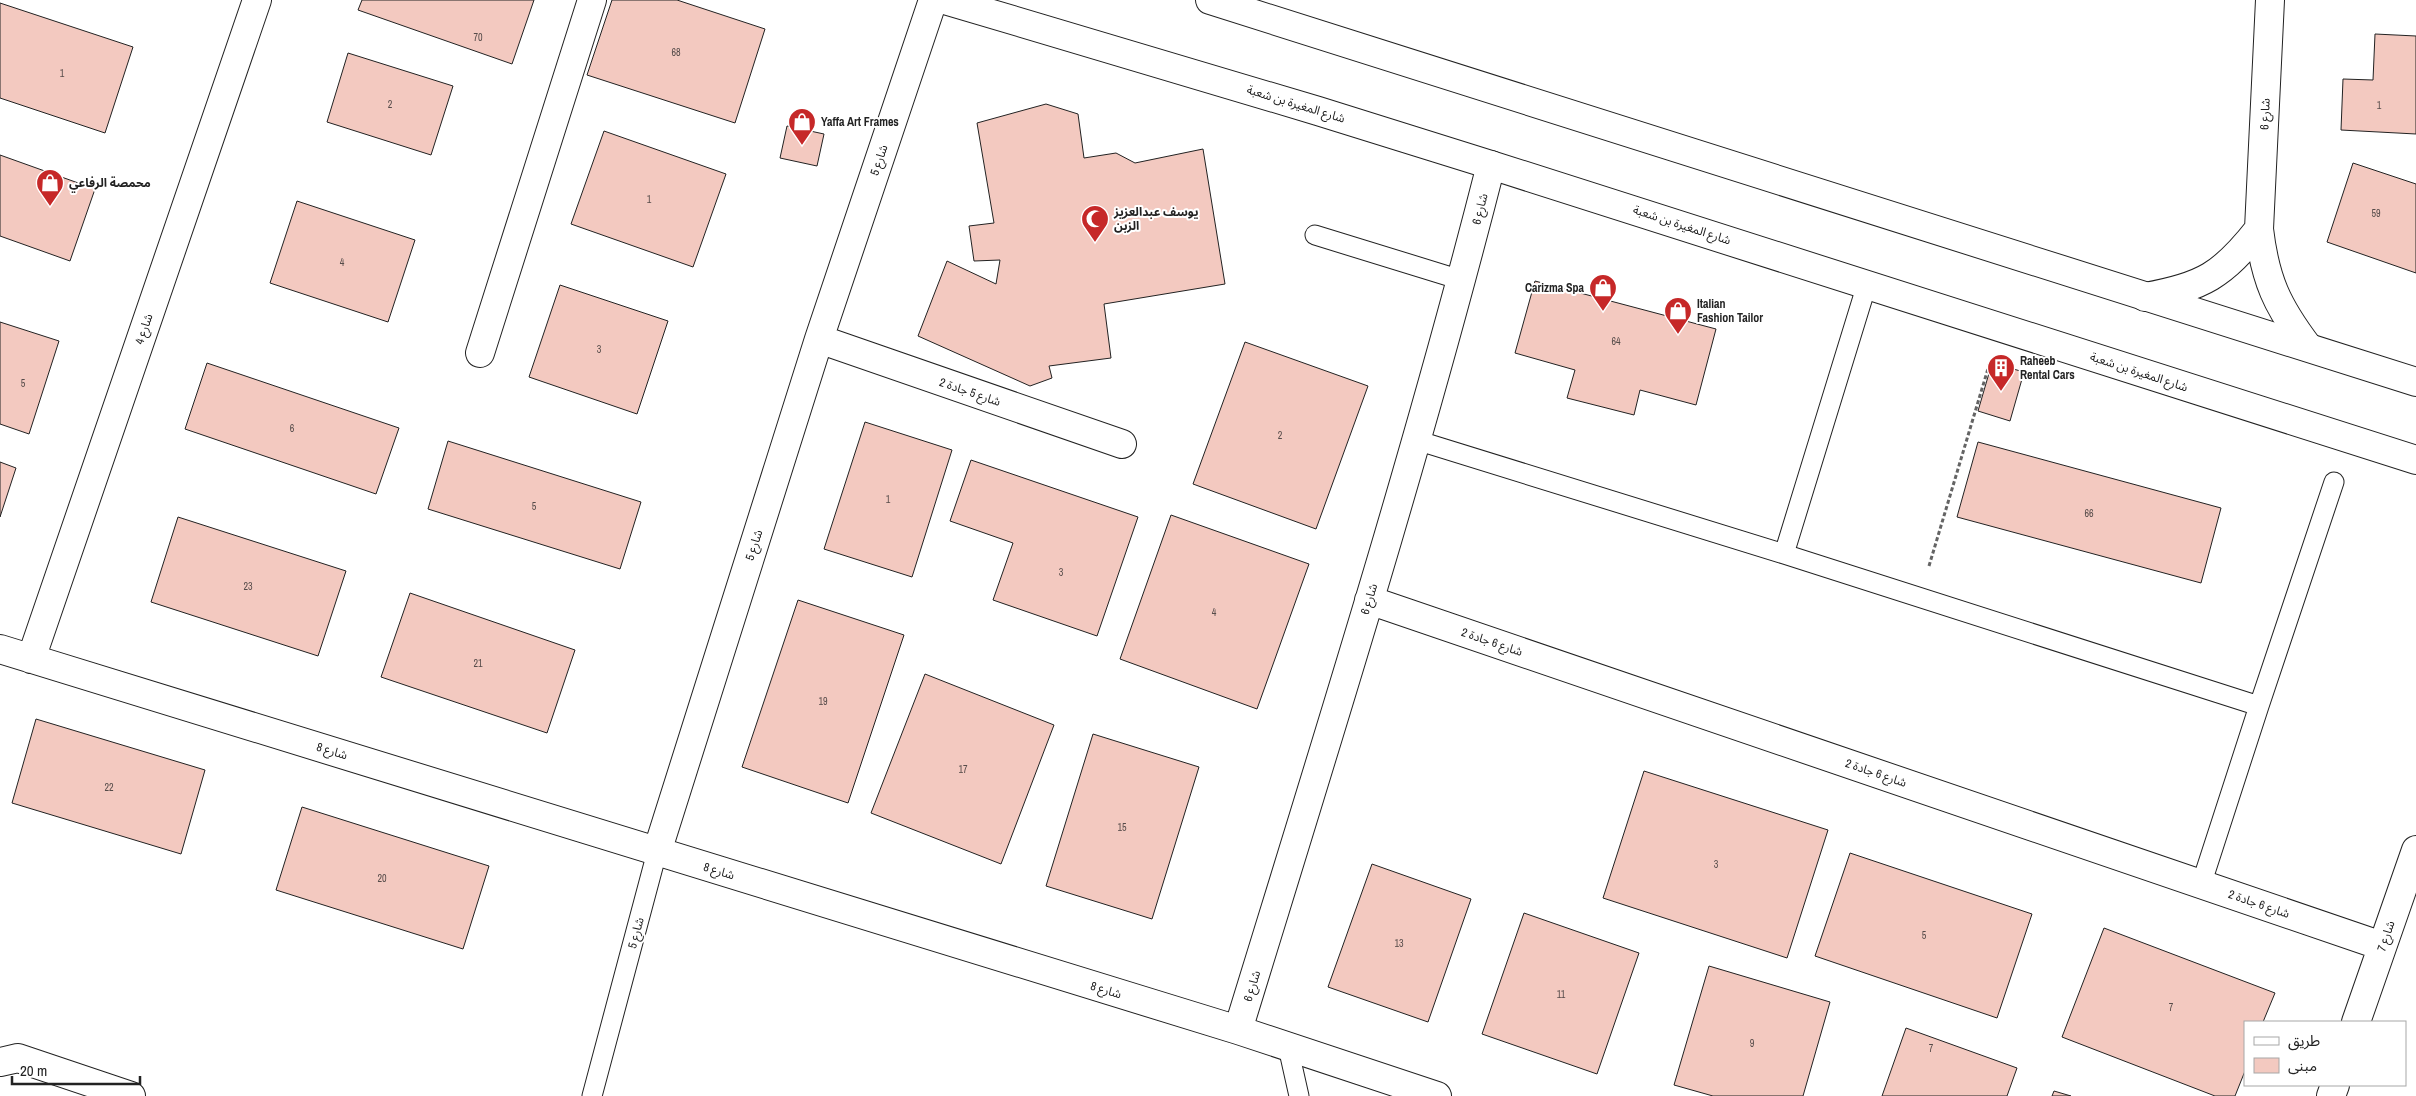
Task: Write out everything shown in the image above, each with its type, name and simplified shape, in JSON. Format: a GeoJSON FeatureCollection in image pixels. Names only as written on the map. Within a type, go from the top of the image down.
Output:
{"type":"FeatureCollection","features":[{"type":"Feature","properties":{"kind":"street","name":"شارع 4"},"geometry":{"type":"LineString","coordinates":[[31,659],[257,0]]}},
{"type":"Feature","properties":{"kind":"street"},"geometry":{"type":"LineString","coordinates":[[480,353],[592,0]]}},
{"type":"Feature","properties":{"kind":"street","name":"شارع 5"},"geometry":{"type":"LineString","coordinates":[[657,852],[819,340],[933,0]]}},
{"type":"Feature","properties":{"kind":"street","name":"شارع المغيرة بن شعبة"},"geometry":{"type":"LineString","coordinates":[[945,0],[1318,110],[1491,164],[2416,460]]}},
{"type":"Feature","properties":{"kind":"street"},"geometry":{"type":"LineString","coordinates":[[1210,0],[2416,382]]}},
{"type":"Feature","properties":{"kind":"street","name":"شارع 6"},"geometry":{"type":"LineString","coordinates":[[2270,0],[2259,229],[2263,261],[2273,292],[2288,321],[2308,347]]}},
{"type":"Feature","properties":{"kind":"street","name":"شارع 6"},"geometry":{"type":"LineString","coordinates":[[1238,1030],[1416,440],[1491,164]]}},
{"type":"Feature","properties":{"kind":"street"},"geometry":{"type":"LineString","coordinates":[[2145,297],[2179,291],[2211,277],[2238,256],[2259,229]]}},
{"type":"Feature","properties":{"kind":"street","name":"شارع 5 جادة 2"},"geometry":{"type":"LineString","coordinates":[[819,340],[1122,444]]}},
{"type":"Feature","properties":{"kind":"street","name":"شارع 6 جادة 2"},"geometry":{"type":"LineString","coordinates":[[1369,600],[2382,946]]}},
{"type":"Feature","properties":{"kind":"street","name":"شارع 8"},"geometry":{"type":"LineString","coordinates":[[0,649],[1238,1030],[1437,1096]]}},
{"type":"Feature","properties":{"kind":"street","name":"شارع 7"},"geometry":{"type":"LineString","coordinates":[[2356,1021],[2416,850]]}},
{"type":"Feature","properties":{"kind":"street"},"geometry":{"type":"LineString","coordinates":[[0,1062],[18,1058],[131,1096]]}},
{"type":"Feature","properties":{"kind":"lane"},"geometry":{"type":"LineString","coordinates":[[1314,235],[1461,280]]}},
{"type":"Feature","properties":{"kind":"lane"},"geometry":{"type":"LineString","coordinates":[[1784,554],[1867,284]]}},
{"type":"Feature","properties":{"kind":"lane"},"geometry":{"type":"LineString","coordinates":[[1416,440],[1784,554],[2258,706]]}},
{"type":"Feature","properties":{"kind":"lane"},"geometry":{"type":"LineString","coordinates":[[2201,885],[2258,706],[2334,482]]}},
{"type":"Feature","properties":{"kind":"lane","name":"شارع 5"},"geometry":{"type":"LineString","coordinates":[[592,1096],[657,852]]}},
{"type":"Feature","properties":{"kind":"lane"},"geometry":{"type":"LineString","coordinates":[[1288,1047],[1299,1096]]}},
{"type":"Feature","properties":{"kind":"path"},"geometry":{"type":"LineString","coordinates":[[1920,597],[2000,327]]}},
{"type":"Feature","properties":{"kind":"building"},"geometry":{"type":"Polygon","coordinates":[[[362,0],[534,0],[512,64],[358,10],[362,0]]]}},
{"type":"Feature","properties":{"kind":"building"},"geometry":{"type":"Polygon","coordinates":[[[612,0],[677,0],[765,29],[735,123],[587,75],[612,0]]]}},
{"type":"Feature","properties":{"kind":"building"},"geometry":{"type":"Polygon","coordinates":[[[0,3],[133,47],[105,133],[0,98],[0,3]]]}},
{"type":"Feature","properties":{"kind":"building"},"geometry":{"type":"Polygon","coordinates":[[[2375,34],[2416,36],[2416,134],[2341,130],[2343,79],[2373,80],[2375,34]]]}},
{"type":"Feature","properties":{"kind":"building"},"geometry":{"type":"Polygon","coordinates":[[[348,53],[453,86],[431,155],[327,122],[348,53]]]}},
{"type":"Feature","properties":{"kind":"building","name":"يوسف عبدالعزيز الزبن"},"geometry":{"type":"Polygon","coordinates":[[[1046,104],[1078,114],[1084,158],[1116,153],[1135,163],[1203,149],[1225,284],[1104,304],[1111,358],[1049,366],[1052,378],[1030,386],[918,336],[947,261],[996,284],[1000,260],[974,261],[969,226],[994,223],[977,123],[1046,104]]]}},
{"type":"Feature","properties":{"kind":"building","name":"Yaffa Art Frames"},"geometry":{"type":"Polygon","coordinates":[[[787,126],[824,134],[817,166],[780,158],[787,126]]]}},
{"type":"Feature","properties":{"kind":"building"},"geometry":{"type":"Polygon","coordinates":[[[604,131],[726,174],[693,267],[571,224],[604,131]]]}},
{"type":"Feature","properties":{"kind":"building"},"geometry":{"type":"Polygon","coordinates":[[[0,155],[95,189],[70,261],[0,236],[0,155]]]}},
{"type":"Feature","properties":{"kind":"building"},"geometry":{"type":"Polygon","coordinates":[[[2353,163],[2416,184],[2416,273],[2327,242],[2353,163]]]}},
{"type":"Feature","properties":{"kind":"building"},"geometry":{"type":"Polygon","coordinates":[[[297,201],[415,240],[388,322],[270,283],[297,201]]]}},
{"type":"Feature","properties":{"kind":"building"},"geometry":{"type":"Polygon","coordinates":[[[1535,281],[1716,329],[1696,405],[1640,390],[1634,415],[1567,398],[1575,370],[1515,353],[1535,281]]]}},
{"type":"Feature","properties":{"kind":"building"},"geometry":{"type":"Polygon","coordinates":[[[560,285],[668,321],[637,414],[529,377],[560,285]]]}},
{"type":"Feature","properties":{"kind":"building"},"geometry":{"type":"Polygon","coordinates":[[[0,322],[59,341],[29,434],[0,424],[0,322]]]}},
{"type":"Feature","properties":{"kind":"building"},"geometry":{"type":"Polygon","coordinates":[[[1245,342],[1368,386],[1316,529],[1193,484],[1245,342]]]}},
{"type":"Feature","properties":{"kind":"building"},"geometry":{"type":"Polygon","coordinates":[[[207,363],[399,428],[376,494],[185,429],[207,363]]]}},
{"type":"Feature","properties":{"kind":"building","name":"Raheeb Rental Cars"},"geometry":{"type":"Polygon","coordinates":[[[1992,363],[2024,372],[2010,421],[1978,411],[1992,363]]]}},
{"type":"Feature","properties":{"kind":"building"},"geometry":{"type":"Polygon","coordinates":[[[865,422],[952,450],[912,577],[824,549],[865,422]]]}},
{"type":"Feature","properties":{"kind":"building"},"geometry":{"type":"Polygon","coordinates":[[[448,441],[641,502],[620,569],[428,509],[448,441]]]}},
{"type":"Feature","properties":{"kind":"building"},"geometry":{"type":"Polygon","coordinates":[[[1978,442],[2221,508],[2201,583],[1957,517],[1978,442]]]}},
{"type":"Feature","properties":{"kind":"building"},"geometry":{"type":"Polygon","coordinates":[[[971,460],[1138,517],[1097,636],[993,600],[1013,543],[950,521],[971,460]]]}},
{"type":"Feature","properties":{"kind":"building"},"geometry":{"type":"Polygon","coordinates":[[[0,462],[16,468],[0,517],[0,462]]]}},
{"type":"Feature","properties":{"kind":"building"},"geometry":{"type":"Polygon","coordinates":[[[1171,515],[1309,564],[1257,709],[1120,659],[1171,515]]]}},
{"type":"Feature","properties":{"kind":"building"},"geometry":{"type":"Polygon","coordinates":[[[178,517],[346,571],[318,656],[151,602],[178,517]]]}},
{"type":"Feature","properties":{"kind":"building"},"geometry":{"type":"Polygon","coordinates":[[[410,593],[575,650],[547,733],[381,677],[410,593]]]}},
{"type":"Feature","properties":{"kind":"building"},"geometry":{"type":"Polygon","coordinates":[[[798,600],[904,635],[848,803],[742,767],[798,600]]]}},
{"type":"Feature","properties":{"kind":"building"},"geometry":{"type":"Polygon","coordinates":[[[925,674],[1054,725],[1001,864],[871,813],[925,674]]]}},
{"type":"Feature","properties":{"kind":"building"},"geometry":{"type":"Polygon","coordinates":[[[36,719],[205,770],[181,854],[12,803],[36,719]]]}},
{"type":"Feature","properties":{"kind":"building"},"geometry":{"type":"Polygon","coordinates":[[[1093,734],[1199,767],[1152,919],[1046,886],[1093,734]]]}},
{"type":"Feature","properties":{"kind":"building"},"geometry":{"type":"Polygon","coordinates":[[[1644,771],[1828,830],[1787,958],[1603,898],[1644,771]]]}},
{"type":"Feature","properties":{"kind":"building"},"geometry":{"type":"Polygon","coordinates":[[[302,807],[489,866],[463,949],[276,890],[302,807]]]}},
{"type":"Feature","properties":{"kind":"building"},"geometry":{"type":"Polygon","coordinates":[[[1850,853],[2032,914],[1997,1018],[1815,956],[1850,853]]]}},
{"type":"Feature","properties":{"kind":"building"},"geometry":{"type":"Polygon","coordinates":[[[1372,864],[1471,899],[1428,1022],[1328,987],[1372,864]]]}},
{"type":"Feature","properties":{"kind":"building"},"geometry":{"type":"Polygon","coordinates":[[[1524,913],[1639,953],[1597,1074],[1482,1034],[1524,913]]]}},
{"type":"Feature","properties":{"kind":"building"},"geometry":{"type":"Polygon","coordinates":[[[2104,928],[2275,993],[2263,1021],[2244,1021],[2244,1074],[2235,1096],[2215,1096],[2062,1037],[2104,928]]]}},
{"type":"Feature","properties":{"kind":"building"},"geometry":{"type":"Polygon","coordinates":[[[1709,966],[1830,1002],[1803,1096],[1713,1096],[1674,1085],[1709,966]]]}},
{"type":"Feature","properties":{"kind":"building"},"geometry":{"type":"Polygon","coordinates":[[[1906,1028],[2017,1068],[2007,1096],[1882,1096],[1906,1028]]]}},
{"type":"Feature","properties":{"kind":"building"},"geometry":{"type":"Polygon","coordinates":[[[2054,1091],[2071,1096],[2052,1096],[2054,1091]]]}},
{"type":"Feature","properties":{"kind":"place","name":"Yaffa Art Frames"},"geometry":{"type":"Point","coordinates":[802,146]}},
{"type":"Feature","properties":{"kind":"place","name":"محمصة الرفاعي"},"geometry":{"type":"Point","coordinates":[50,207]}},
{"type":"Feature","properties":{"kind":"place","name":"يوسف عبدالعزيز الزبن"},"geometry":{"type":"Point","coordinates":[1095,243]}},
{"type":"Feature","properties":{"kind":"place","name":"Carizma Spa"},"geometry":{"type":"Point","coordinates":[1603,312]}},
{"type":"Feature","properties":{"kind":"place","name":"Italian Fashion Tailor"},"geometry":{"type":"Point","coordinates":[1678,335]}},
{"type":"Feature","properties":{"kind":"place","name":"Raheeb Rental Cars"},"geometry":{"type":"Point","coordinates":[2001,392]}}]}
